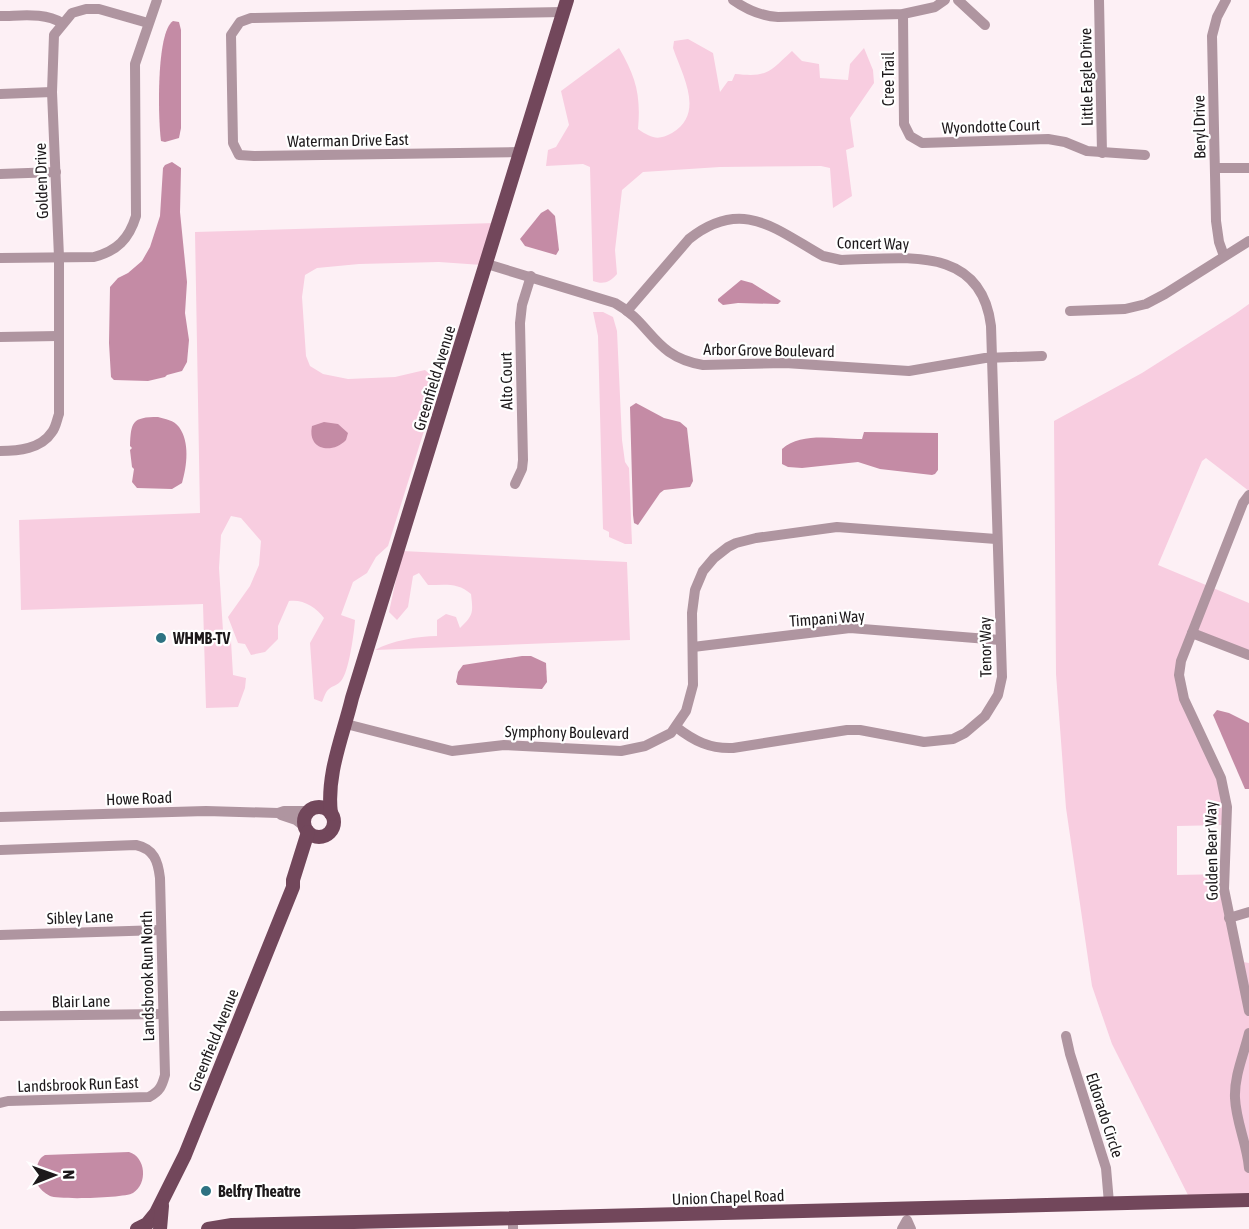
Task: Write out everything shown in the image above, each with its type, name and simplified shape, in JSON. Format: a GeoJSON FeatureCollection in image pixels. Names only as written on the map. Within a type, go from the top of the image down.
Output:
{"type":"FeatureCollection","features":[{"type":"Feature","properties":{"kind":"main road","name":"Greenfield Avenue"},"geometry":{"type":"LineString","coordinates":[[331,814],[329,797],[333,766],[565,6]]}},
{"type":"Feature","properties":{"kind":"main road","name":"Greenfield Avenue"},"geometry":{"type":"LineString","coordinates":[[312,810],[323,796],[327,775],[333,766]]}},
{"type":"Feature","properties":{"kind":"main road"},"geometry":{"type":"LineString","coordinates":[[323,808],[331,814],[333,827],[324,837],[314,836],[307,830],[305,820],[312,810],[323,808]]}},
{"type":"Feature","properties":{"kind":"main road","name":"Greenfield Avenue"},"geometry":{"type":"LineString","coordinates":[[160,1229],[168,1187],[185,1155],[293,887],[307,830]]}},
{"type":"Feature","properties":{"kind":"main road","name":"Greenfield Avenue"},"geometry":{"type":"LineString","coordinates":[[293,887],[300,881],[310,850],[324,837]]}},
{"type":"Feature","properties":{"kind":"main road","name":"Union Chapel Road"},"geometry":{"type":"LineString","coordinates":[[208,1229],[232,1225],[907,1222],[1109,1203],[1249,1200]]}},
{"type":"Feature","properties":{"kind":"main road","name":"Greenfield Avenue"},"geometry":{"type":"LineString","coordinates":[[137,1229],[162,1209]]}},
{"type":"Feature","properties":{"kind":"main road"},"geometry":{"type":"LineString","coordinates":[[162,1209],[164,1222],[169,1229]]}},
{"type":"Feature","properties":{"kind":"street"},"geometry":{"type":"LineString","coordinates":[[0,258],[94,257],[107,254],[131,231],[136,216],[135,64],[157,0]]}},
{"type":"Feature","properties":{"kind":"street"},"geometry":{"type":"LineString","coordinates":[[733,0],[744,8],[763,16],[778,17],[903,14],[935,7],[945,0]]}},
{"type":"Feature","properties":{"kind":"street"},"geometry":{"type":"LineString","coordinates":[[958,0],[984,25]]}},
{"type":"Feature","properties":{"kind":"street","name":"Little Eagle Drive"},"geometry":{"type":"LineString","coordinates":[[1099,0],[1102,153]]}},
{"type":"Feature","properties":{"kind":"street","name":"Beryl Drive"},"geometry":{"type":"LineString","coordinates":[[1224,256],[1217,232],[1212,36],[1217,17],[1226,0]]}},
{"type":"Feature","properties":{"kind":"street","name":"Waterman Drive East"},"geometry":{"type":"LineString","coordinates":[[521,152],[243,156],[236,152],[232,142],[231,35],[236,26],[244,20],[565,6]]}},
{"type":"Feature","properties":{"kind":"street"},"geometry":{"type":"LineString","coordinates":[[0,16],[40,15],[53,17],[62,23],[72,13],[86,9],[99,9],[148,23]]}},
{"type":"Feature","properties":{"kind":"street","name":"Cree Trail"},"geometry":{"type":"LineString","coordinates":[[903,14],[904,124],[915,140]]}},
{"type":"Feature","properties":{"kind":"street","name":"Golden Drive"},"geometry":{"type":"LineString","coordinates":[[0,451],[24,450],[42,441],[52,432],[59,414],[59,257],[52,92],[54,35],[62,23]]}},
{"type":"Feature","properties":{"kind":"street"},"geometry":{"type":"LineString","coordinates":[[0,94],[52,92]]}},
{"type":"Feature","properties":{"kind":"street","name":"Wyondotte Court"},"geometry":{"type":"LineString","coordinates":[[915,140],[922,143],[1048,139],[1065,142],[1087,151],[1145,155]]}},
{"type":"Feature","properties":{"kind":"street"},"geometry":{"type":"LineString","coordinates":[[1215,168],[1249,168]]}},
{"type":"Feature","properties":{"kind":"street"},"geometry":{"type":"LineString","coordinates":[[0,174],[56,172]]}},
{"type":"Feature","properties":{"kind":"street","name":"Concert Way"},"geometry":{"type":"LineString","coordinates":[[627,311],[689,239],[699,231],[722,221],[747,218],[769,224],[831,259],[924,259],[943,262],[954,267],[971,279],[985,301],[991,326],[992,357]]}},
{"type":"Feature","properties":{"kind":"street"},"geometry":{"type":"LineString","coordinates":[[1070,311],[1125,309],[1146,304],[1249,241]]}},
{"type":"Feature","properties":{"kind":"street","name":"Arbor Grove Boulevard"},"geometry":{"type":"LineString","coordinates":[[486,264],[606,299],[627,311],[668,353],[691,363],[703,365],[785,363],[909,371],[992,357],[1042,356]]}},
{"type":"Feature","properties":{"kind":"street","name":"Alto Court"},"geometry":{"type":"LineString","coordinates":[[515,484],[522,470],[523,460],[521,313],[531,276]]}},
{"type":"Feature","properties":{"kind":"street"},"geometry":{"type":"LineString","coordinates":[[0,337],[58,336]]}},
{"type":"Feature","properties":{"kind":"street","name":"Tenor Way"},"geometry":{"type":"LineString","coordinates":[[676,728],[693,740],[720,748],[733,748],[847,730],[860,730],[924,742],[953,739],[975,726],[985,716],[998,695],[1002,676],[992,357]]}},
{"type":"Feature","properties":{"kind":"street","name":"Golden Bear Way"},"geometry":{"type":"LineString","coordinates":[[1249,495],[1243,503],[1181,661],[1179,675],[1184,699],[1221,778],[1227,807],[1224,889],[1228,918],[1249,1011]]}},
{"type":"Feature","properties":{"kind":"street"},"geometry":{"type":"LineString","coordinates":[[676,728],[686,711],[692,694],[692,607],[698,580],[702,571],[714,558],[736,543],[768,536],[844,527],[996,539]]}},
{"type":"Feature","properties":{"kind":"street","name":"Timpani Way"},"geometry":{"type":"LineString","coordinates":[[693,647],[850,628],[1000,640]]}},
{"type":"Feature","properties":{"kind":"street"},"geometry":{"type":"LineString","coordinates":[[1192,633],[1249,655]]}},
{"type":"Feature","properties":{"kind":"street","name":"Symphony Boulevard"},"geometry":{"type":"LineString","coordinates":[[346,724],[452,751],[504,745],[629,750],[652,744],[676,728]]}},
{"type":"Feature","properties":{"kind":"street","name":"Howe Road"},"geometry":{"type":"LineString","coordinates":[[279,813],[312,810]]}},
{"type":"Feature","properties":{"kind":"street","name":"Howe Road"},"geometry":{"type":"LineString","coordinates":[[0,817],[206,811],[279,813],[296,820],[307,830]]}},
{"type":"Feature","properties":{"kind":"street","name":"Landsbrook Run North"},"geometry":{"type":"LineString","coordinates":[[0,850],[136,845],[145,847],[155,856],[160,878],[165,1075],[157,1093]]}},
{"type":"Feature","properties":{"kind":"street"},"geometry":{"type":"LineString","coordinates":[[1228,918],[1249,912]]}},
{"type":"Feature","properties":{"kind":"street","name":"Sibley Lane"},"geometry":{"type":"LineString","coordinates":[[0,935],[161,930]]}},
{"type":"Feature","properties":{"kind":"street","name":"Blair Lane"},"geometry":{"type":"LineString","coordinates":[[0,1016],[162,1014]]}},
{"type":"Feature","properties":{"kind":"street"},"geometry":{"type":"LineString","coordinates":[[1249,1033],[1238,1075],[1235,1099],[1246,1142],[1249,1168]]}},
{"type":"Feature","properties":{"kind":"street","name":"Eldorado Circle"},"geometry":{"type":"LineString","coordinates":[[1066,1036],[1106,1168],[1109,1203]]}},
{"type":"Feature","properties":{"kind":"street","name":"Landsbrook Run East"},"geometry":{"type":"LineString","coordinates":[[0,1103],[149,1097],[157,1093]]}},
{"type":"Feature","properties":{"kind":"shaded area"},"geometry":{"type":"Polygon","coordinates":[[[173,21],[179,22],[181,30],[181,128],[179,138],[165,142],[161,141],[160,130],[161,58],[167,28],[173,21]]]}},
{"type":"Feature","properties":{"kind":"shaded area"},"geometry":{"type":"Polygon","coordinates":[[[688,39],[713,53],[720,92],[728,81],[732,81],[735,74],[754,75],[767,72],[792,51],[802,61],[819,64],[820,78],[848,80],[850,64],[864,48],[873,70],[874,83],[850,118],[854,147],[846,150],[852,196],[833,208],[830,168],[821,166],[720,167],[643,172],[622,190],[615,250],[617,274],[606,282],[593,281],[590,167],[583,164],[546,166],[548,150],[556,147],[569,125],[561,91],[619,48],[630,68],[636,87],[639,106],[638,129],[647,135],[663,137],[682,125],[687,115],[689,94],[673,48],[674,41],[688,39]]]}},
{"type":"Feature","properties":{"kind":"shaded area"},"geometry":{"type":"Polygon","coordinates":[[[172,162],[181,168],[180,212],[187,282],[185,313],[189,340],[187,362],[182,371],[165,377],[148,381],[114,380],[111,377],[109,343],[110,287],[118,278],[142,261],[150,247],[160,216],[163,168],[172,162]]]}},
{"type":"Feature","properties":{"kind":"shaded area"},"geometry":{"type":"Polygon","coordinates":[[[548,209],[555,216],[559,250],[556,255],[525,246],[520,239],[541,213],[548,209]]]}},
{"type":"Feature","properties":{"kind":"shaded area"},"geometry":{"type":"Polygon","coordinates":[[[495,223],[482,265],[439,262],[359,264],[317,268],[305,275],[302,297],[306,356],[310,366],[323,374],[348,379],[395,377],[425,370],[434,378],[438,386],[388,546],[376,557],[367,573],[353,582],[341,615],[355,620],[349,661],[341,681],[328,690],[322,702],[314,699],[310,643],[324,618],[313,607],[299,601],[289,601],[278,626],[278,639],[265,652],[251,655],[245,644],[238,643],[228,617],[250,586],[259,565],[261,541],[241,518],[231,516],[221,535],[219,568],[223,631],[231,641],[233,675],[246,678],[238,707],[206,708],[203,604],[21,610],[19,520],[200,513],[195,232],[495,223]]]}},
{"type":"Feature","properties":{"kind":"shaded area"},"geometry":{"type":"Polygon","coordinates":[[[741,280],[752,283],[781,301],[778,304],[723,305],[718,301],[741,280]]]}},
{"type":"Feature","properties":{"kind":"shaded area"},"geometry":{"type":"Polygon","coordinates":[[[1249,304],[1249,491],[1206,458],[1202,461],[1158,565],[1249,603],[1249,655],[1193,633],[1179,675],[1221,778],[1226,825],[1177,826],[1177,875],[1225,874],[1237,961],[1249,963],[1249,1200],[1191,1201],[1112,1044],[1092,986],[1066,808],[1056,674],[1054,421],[1142,373],[1249,304]]]}},
{"type":"Feature","properties":{"kind":"shaded area"},"geometry":{"type":"Polygon","coordinates":[[[593,312],[603,312],[613,317],[617,331],[622,440],[625,462],[629,468],[632,544],[625,544],[609,537],[609,532],[603,529],[598,336],[593,312]]]}},
{"type":"Feature","properties":{"kind":"shaded area"},"geometry":{"type":"Polygon","coordinates":[[[636,403],[664,418],[680,422],[687,428],[693,481],[690,487],[664,490],[660,493],[638,525],[634,523],[633,515],[630,407],[636,403]]]}},
{"type":"Feature","properties":{"kind":"shaded area"},"geometry":{"type":"Polygon","coordinates":[[[158,417],[175,423],[185,440],[185,469],[182,483],[172,489],[137,488],[132,482],[134,469],[130,446],[132,426],[143,418],[158,417]]]}},
{"type":"Feature","properties":{"kind":"shaded area"},"geometry":{"type":"Polygon","coordinates":[[[324,422],[338,424],[348,433],[346,440],[334,447],[322,448],[317,445],[311,434],[312,426],[324,422]]]}},
{"type":"Feature","properties":{"kind":"shaded area"},"geometry":{"type":"Polygon","coordinates":[[[864,432],[938,433],[938,470],[932,475],[880,469],[858,462],[802,468],[782,464],[782,449],[790,443],[810,438],[862,439],[864,432]]]}},
{"type":"Feature","properties":{"kind":"shaded area"},"geometry":{"type":"Polygon","coordinates":[[[402,551],[627,562],[630,640],[375,650],[405,640],[437,636],[437,620],[446,614],[456,617],[460,628],[472,613],[471,594],[466,590],[451,585],[428,585],[419,573],[413,576],[408,607],[397,620],[389,612],[402,551]]]}},
{"type":"Feature","properties":{"kind":"shaded area"},"geometry":{"type":"Polygon","coordinates":[[[531,656],[546,663],[547,682],[542,689],[458,685],[456,682],[458,672],[463,665],[531,656]]]}},
{"type":"Feature","properties":{"kind":"shaded area"},"geometry":{"type":"Polygon","coordinates":[[[1217,710],[1249,723],[1249,789],[1245,789],[1213,715],[1217,710]]]}},
{"type":"Feature","properties":{"kind":"shaded area"},"geometry":{"type":"Polygon","coordinates":[[[129,1152],[139,1159],[143,1177],[138,1189],[128,1195],[56,1197],[46,1194],[37,1184],[37,1167],[45,1155],[129,1152]]]}},
{"type":"Feature","properties":{"kind":"place","name":"WHMB-TV"},"geometry":{"type":"Point","coordinates":[161,638]}},
{"type":"Feature","properties":{"kind":"place","name":"Belfry Theatre"},"geometry":{"type":"Point","coordinates":[206,1191]}}]}
